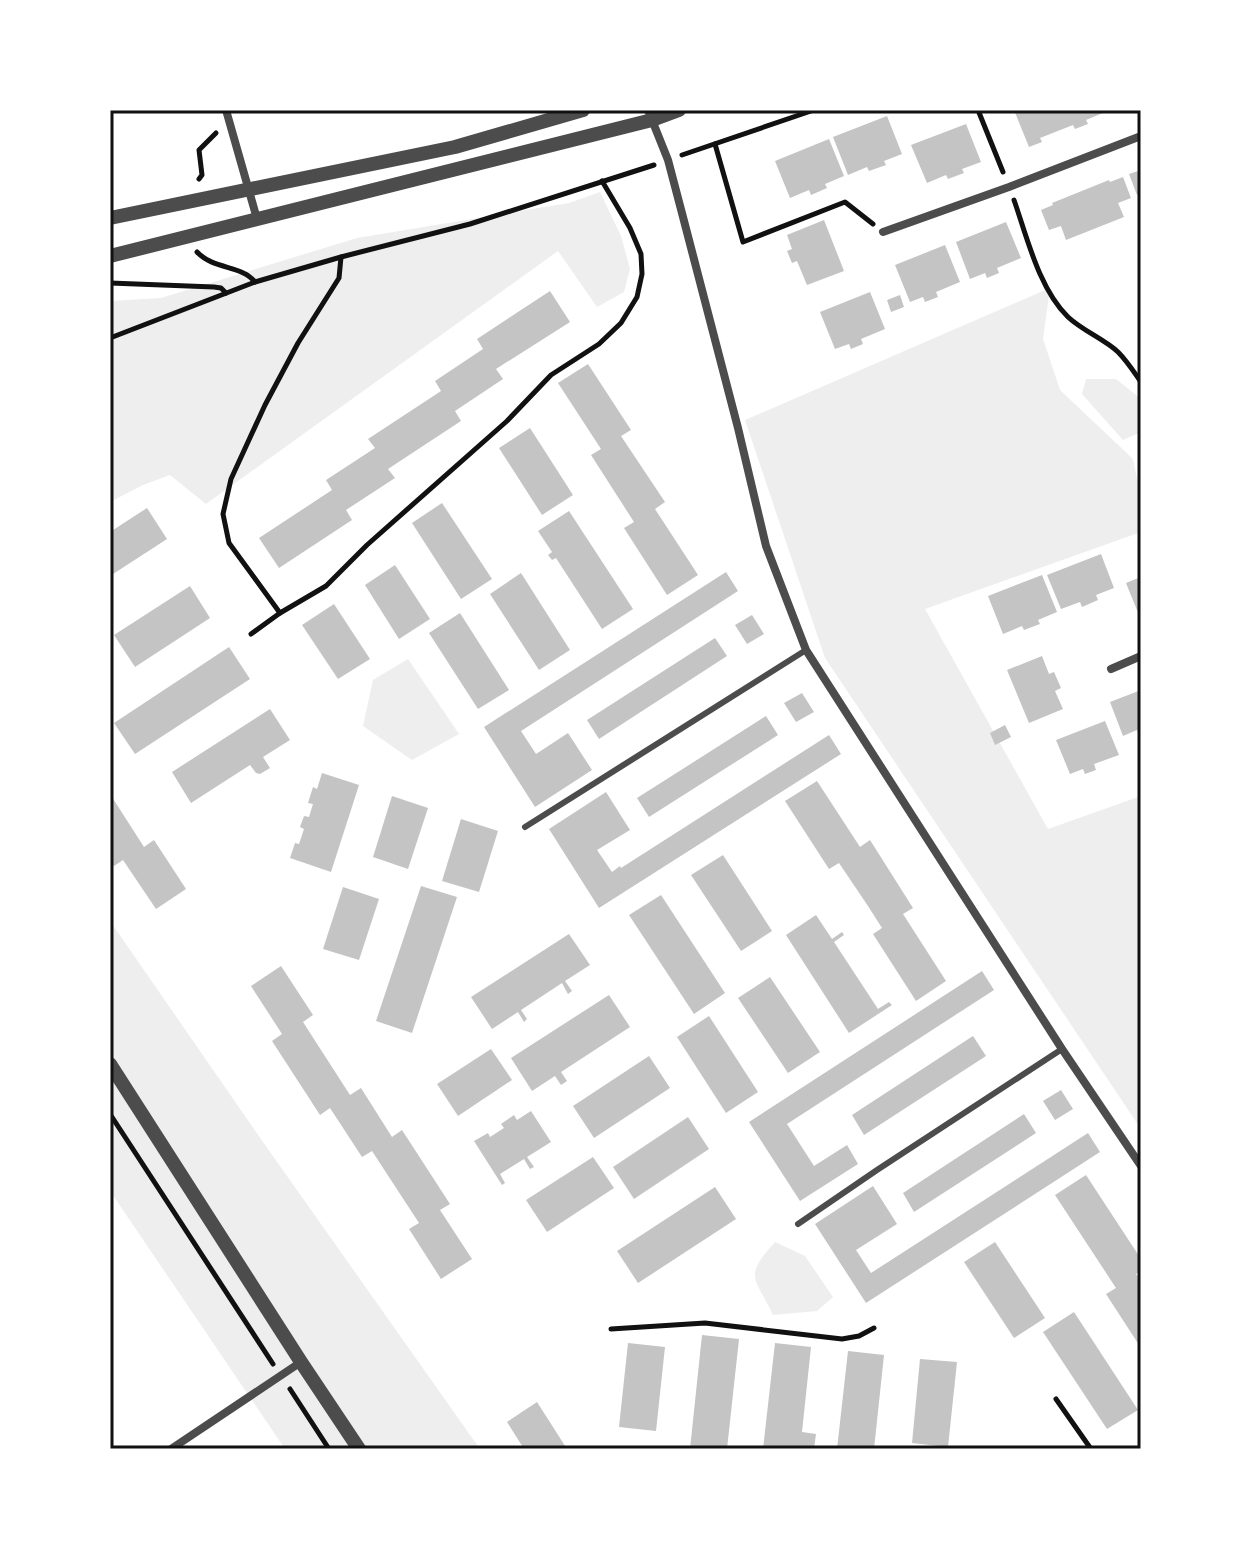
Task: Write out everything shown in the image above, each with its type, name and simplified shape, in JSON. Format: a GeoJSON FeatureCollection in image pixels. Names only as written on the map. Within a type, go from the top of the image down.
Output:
{"type":"FeatureCollection","features":[{"type":"Feature","properties":{"kind":"street"},"geometry":{"type":"LineString","coordinates":[[110,218],[455,147],[583,110]]}},
{"type":"Feature","properties":{"kind":"street"},"geometry":{"type":"LineString","coordinates":[[110,256],[679,110]]}},
{"type":"Feature","properties":{"kind":"street"},"geometry":{"type":"LineString","coordinates":[[227,112],[257,219]]}},
{"type":"Feature","properties":{"kind":"street"},"geometry":{"type":"LineString","coordinates":[[650,115],[668,160],[766,546],[806,650],[1062,1049],[1141,1166]]}},
{"type":"Feature","properties":{"kind":"street"},"geometry":{"type":"LineString","coordinates":[[883,232],[1141,136]]}},
{"type":"Feature","properties":{"kind":"street"},"geometry":{"type":"LineString","coordinates":[[1111,669],[1141,656]]}},
{"type":"Feature","properties":{"kind":"street"},"geometry":{"type":"LineString","coordinates":[[110,1064],[359,1449]]}},
{"type":"Feature","properties":{"kind":"street"},"geometry":{"type":"LineString","coordinates":[[171,1449],[301,1362]]}},
{"type":"Feature","properties":{"kind":"lane"},"geometry":{"type":"LineString","coordinates":[[525,827],[806,650]]}},
{"type":"Feature","properties":{"kind":"lane"},"geometry":{"type":"LineString","coordinates":[[798,1224],[1062,1049]]}},
{"type":"Feature","properties":{"kind":"path"},"geometry":{"type":"LineString","coordinates":[[110,338],[255,282],[470,224],[814,110]]}},
{"type":"Feature","properties":{"kind":"path"},"geometry":{"type":"LineString","coordinates":[[978,110],[1036,264],[1054,301],[1069,318],[1117,351],[1141,382]]}},
{"type":"Feature","properties":{"kind":"path"},"geometry":{"type":"LineString","coordinates":[[194,184],[202,175],[199,150],[216,134],[227,112]]}},
{"type":"Feature","properties":{"kind":"path"},"geometry":{"type":"LineString","coordinates":[[715,144],[743,242],[845,202],[883,232]]}},
{"type":"Feature","properties":{"kind":"path"},"geometry":{"type":"LineString","coordinates":[[251,634],[326,586],[367,545],[507,421],[551,375],[599,344],[621,323],[637,297],[642,274],[641,254],[630,228],[602,181]]}},
{"type":"Feature","properties":{"kind":"path"},"geometry":{"type":"LineString","coordinates":[[280,613],[229,543],[223,514],[231,479],[253,430],[298,343],[339,278],[341,257]]}},
{"type":"Feature","properties":{"kind":"path"},"geometry":{"type":"LineString","coordinates":[[110,283],[214,287],[226,293]]}},
{"type":"Feature","properties":{"kind":"path"},"geometry":{"type":"LineString","coordinates":[[110,1114],[329,1449]]}},
{"type":"Feature","properties":{"kind":"path"},"geometry":{"type":"LineString","coordinates":[[611,1329],[705,1323],[842,1339],[859,1336],[874,1328]]}},
{"type":"Feature","properties":{"kind":"path"},"geometry":{"type":"LineString","coordinates":[[1056,1399],[1091,1449]]}},
{"type":"Feature","properties":{"kind":"shaded area"},"geometry":{"type":"Polygon","coordinates":[[[600,192],[621,236],[630,269],[624,292],[597,307],[558,251],[206,504],[170,475],[110,502],[110,301],[161,298],[357,238],[569,203],[600,192]]]}},
{"type":"Feature","properties":{"kind":"shaded area"},"geometry":{"type":"Polygon","coordinates":[[[1050,288],[1043,339],[1060,390],[1133,459],[1141,498],[1141,532],[925,609],[1048,829],[1141,796],[1141,1129],[825,658],[745,420],[1050,288]]]}},
{"type":"Feature","properties":{"kind":"shaded area"},"geometry":{"type":"Polygon","coordinates":[[[1086,379],[1116,379],[1141,399],[1141,432],[1123,440],[1082,394],[1086,379]]]}},
{"type":"Feature","properties":{"kind":"shaded area"},"geometry":{"type":"Polygon","coordinates":[[[408,659],[459,734],[412,760],[363,726],[373,680],[408,659]]]}},
{"type":"Feature","properties":{"kind":"shaded area"},"geometry":{"type":"Polygon","coordinates":[[[110,921],[480,1449],[285,1449],[110,1191],[110,921]]]}},
{"type":"Feature","properties":{"kind":"shaded area"},"geometry":{"type":"Polygon","coordinates":[[[775,1242],[805,1256],[833,1297],[817,1311],[773,1315],[757,1285],[755,1271],[775,1242]]]}},
{"type":"Feature","properties":{"kind":"building"},"geometry":{"type":"Polygon","coordinates":[[[1014,110],[1110,110],[1086,120],[1088,124],[1075,129],[1073,125],[1040,138],[1042,142],[1029,147],[1014,110]]]}},
{"type":"Feature","properties":{"kind":"building"},"geometry":{"type":"Polygon","coordinates":[[[887,116],[902,154],[884,161],[886,165],[869,171],[867,167],[848,175],[833,137],[887,116]]]}},
{"type":"Feature","properties":{"kind":"building"},"geometry":{"type":"Polygon","coordinates":[[[966,124],[981,162],[962,169],[964,173],[948,179],[946,175],[927,183],[911,145],[966,124]]]}},
{"type":"Feature","properties":{"kind":"building"},"geometry":{"type":"Polygon","coordinates":[[[829,139],[844,176],[825,184],[827,188],[811,195],[809,190],[790,198],[775,161],[829,139]]]}},
{"type":"Feature","properties":{"kind":"building"},"geometry":{"type":"Polygon","coordinates":[[[1141,170],[1141,194],[1137,195],[1129,174],[1141,170]]]}},
{"type":"Feature","properties":{"kind":"building"},"geometry":{"type":"Polygon","coordinates":[[[1123,177],[1131,198],[1118,203],[1124,217],[1066,240],[1061,226],[1049,230],[1041,210],[1109,180],[1123,177]]]}},
{"type":"Feature","properties":{"kind":"building"},"geometry":{"type":"Polygon","coordinates":[[[824,220],[844,271],[807,285],[797,261],[792,263],[787,251],[792,249],[787,235],[824,220]]]}},
{"type":"Feature","properties":{"kind":"building"},"geometry":{"type":"Polygon","coordinates":[[[1006,222],[1021,258],[997,268],[999,273],[987,278],[985,273],[970,279],[956,242],[1006,222]]]}},
{"type":"Feature","properties":{"kind":"building"},"geometry":{"type":"Polygon","coordinates":[[[945,245],[960,282],[936,292],[938,297],[925,302],[923,297],[910,302],[895,265],[945,245]]]}},
{"type":"Feature","properties":{"kind":"building"},"geometry":{"type":"Polygon","coordinates":[[[550,291],[570,322],[496,369],[503,379],[455,411],[461,421],[388,469],[395,478],[346,510],[352,520],[279,568],[259,538],[332,490],[326,480],[375,448],[368,439],[441,391],[435,381],[483,349],[477,339],[550,291]]]}},
{"type":"Feature","properties":{"kind":"building"},"geometry":{"type":"Polygon","coordinates":[[[870,292],[885,329],[861,339],[863,344],[851,349],[849,344],[835,349],[820,312],[870,292]]]}},
{"type":"Feature","properties":{"kind":"building"},"geometry":{"type":"Polygon","coordinates":[[[900,295],[904,307],[891,312],[887,300],[900,295]]]}},
{"type":"Feature","properties":{"kind":"building"},"geometry":{"type":"Polygon","coordinates":[[[588,364],[631,430],[621,436],[665,502],[655,509],[698,575],[667,595],[624,528],[634,522],[591,455],[601,449],[558,383],[588,364]]]}},
{"type":"Feature","properties":{"kind":"building"},"geometry":{"type":"Polygon","coordinates":[[[530,428],[573,495],[542,515],[499,448],[530,428]]]}},
{"type":"Feature","properties":{"kind":"building"},"geometry":{"type":"Polygon","coordinates":[[[442,503],[492,579],[461,599],[412,523],[442,503]]]}},
{"type":"Feature","properties":{"kind":"building"},"geometry":{"type":"Polygon","coordinates":[[[147,508],[167,539],[110,576],[110,532],[147,508]]]}},
{"type":"Feature","properties":{"kind":"building"},"geometry":{"type":"Polygon","coordinates":[[[569,511],[633,609],[602,629],[556,558],[552,560],[548,555],[552,552],[538,531],[569,511]]]}},
{"type":"Feature","properties":{"kind":"building"},"geometry":{"type":"Polygon","coordinates":[[[1101,554],[1114,588],[1096,595],[1098,600],[1082,607],[1080,602],[1061,609],[1047,575],[1101,554]]]}},
{"type":"Feature","properties":{"kind":"building"},"geometry":{"type":"Polygon","coordinates":[[[395,565],[430,619],[399,639],[365,585],[395,565]]]}},
{"type":"Feature","properties":{"kind":"building"},"geometry":{"type":"Polygon","coordinates":[[[726,572],[738,591],[521,731],[536,754],[568,733],[592,770],[535,807],[484,727],[726,572]]]}},
{"type":"Feature","properties":{"kind":"building"},"geometry":{"type":"Polygon","coordinates":[[[521,573],[570,650],[539,670],[490,594],[521,573]]]}},
{"type":"Feature","properties":{"kind":"building"},"geometry":{"type":"Polygon","coordinates":[[[1042,575],[1057,612],[1038,620],[1040,624],[1024,630],[1022,626],[1003,634],[988,596],[1042,575]]]}},
{"type":"Feature","properties":{"kind":"building"},"geometry":{"type":"Polygon","coordinates":[[[1141,577],[1141,620],[1126,583],[1141,577]]]}},
{"type":"Feature","properties":{"kind":"building"},"geometry":{"type":"Polygon","coordinates":[[[190,586],[210,618],[135,667],[114,635],[190,586]]]}},
{"type":"Feature","properties":{"kind":"building"},"geometry":{"type":"Polygon","coordinates":[[[334,604],[370,659],[338,679],[302,625],[334,604]]]}},
{"type":"Feature","properties":{"kind":"building"},"geometry":{"type":"Polygon","coordinates":[[[460,613],[509,690],[478,709],[429,633],[460,613]]]}},
{"type":"Feature","properties":{"kind":"building"},"geometry":{"type":"Polygon","coordinates":[[[752,615],[764,634],[747,644],[735,625],[752,615]]]}},
{"type":"Feature","properties":{"kind":"building"},"geometry":{"type":"Polygon","coordinates":[[[715,638],[727,656],[599,739],[587,720],[715,638]]]}},
{"type":"Feature","properties":{"kind":"building"},"geometry":{"type":"Polygon","coordinates":[[[229,647],[250,679],[135,754],[114,723],[229,647]]]}},
{"type":"Feature","properties":{"kind":"building"},"geometry":{"type":"Polygon","coordinates":[[[1042,656],[1049,674],[1054,672],[1061,688],[1055,691],[1063,709],[1029,723],[1007,670],[1042,656]]]}},
{"type":"Feature","properties":{"kind":"building"},"geometry":{"type":"Polygon","coordinates":[[[1141,690],[1141,735],[1137,730],[1123,736],[1110,702],[1141,690]]]}},
{"type":"Feature","properties":{"kind":"building"},"geometry":{"type":"Polygon","coordinates":[[[802,693],[814,712],[796,722],[784,703],[802,693]]]}},
{"type":"Feature","properties":{"kind":"building"},"geometry":{"type":"Polygon","coordinates":[[[270,709],[290,740],[263,757],[270,768],[260,774],[250,765],[191,803],[172,772],[270,709]]]}},
{"type":"Feature","properties":{"kind":"building"},"geometry":{"type":"Polygon","coordinates":[[[766,716],[778,735],[649,817],[637,798],[766,716]]]}},
{"type":"Feature","properties":{"kind":"building"},"geometry":{"type":"Polygon","coordinates":[[[1105,721],[1119,755],[1094,764],[1096,770],[1085,774],[1083,769],[1070,774],[1056,740],[1105,721]]]}},
{"type":"Feature","properties":{"kind":"building"},"geometry":{"type":"Polygon","coordinates":[[[1005,725],[1011,737],[995,745],[990,733],[1005,725]]]}},
{"type":"Feature","properties":{"kind":"building"},"geometry":{"type":"Polygon","coordinates":[[[829,735],[841,754],[599,908],[549,829],[606,792],[630,830],[597,850],[612,872],[829,735]]]}},
{"type":"Feature","properties":{"kind":"building"},"geometry":{"type":"Polygon","coordinates":[[[322,773],[359,785],[331,872],[290,858],[304,829],[300,827],[304,816],[309,817],[313,804],[308,803],[313,787],[317,789],[322,773]]]}},
{"type":"Feature","properties":{"kind":"building"},"geometry":{"type":"Polygon","coordinates":[[[817,781],[860,847],[870,840],[913,908],[903,914],[946,981],[916,1001],[873,934],[882,928],[868,906],[839,863],[829,869],[785,801],[817,781]]]}},
{"type":"Feature","properties":{"kind":"building"},"geometry":{"type":"Polygon","coordinates":[[[110,794],[144,847],[154,840],[186,889],[156,909],[123,860],[114,866],[110,860],[110,794]]]}},
{"type":"Feature","properties":{"kind":"building"},"geometry":{"type":"Polygon","coordinates":[[[392,796],[428,808],[408,869],[373,857],[392,796]]]}},
{"type":"Feature","properties":{"kind":"building"},"geometry":{"type":"Polygon","coordinates":[[[461,819],[498,831],[479,892],[442,881],[461,819]]]}},
{"type":"Feature","properties":{"kind":"building"},"geometry":{"type":"Polygon","coordinates":[[[723,855],[772,931],[741,951],[691,875],[723,855]]]}},
{"type":"Feature","properties":{"kind":"building"},"geometry":{"type":"Polygon","coordinates":[[[421,886],[457,897],[412,1033],[376,1021],[421,886]]]}},
{"type":"Feature","properties":{"kind":"building"},"geometry":{"type":"Polygon","coordinates":[[[343,887],[379,899],[359,960],[323,949],[343,887]]]}},
{"type":"Feature","properties":{"kind":"building"},"geometry":{"type":"Polygon","coordinates":[[[661,895],[725,993],[694,1014],[629,915],[661,895]]]}},
{"type":"Feature","properties":{"kind":"building"},"geometry":{"type":"Polygon","coordinates":[[[816,915],[832,939],[842,932],[844,935],[834,942],[878,1009],[889,1002],[892,1005],[849,1033],[786,935],[816,915]]]}},
{"type":"Feature","properties":{"kind":"building"},"geometry":{"type":"Polygon","coordinates":[[[569,934],[590,965],[565,981],[572,991],[568,994],[562,983],[521,1010],[527,1019],[524,1022],[518,1012],[492,1029],[471,997],[569,934]]]}},
{"type":"Feature","properties":{"kind":"building"},"geometry":{"type":"Polygon","coordinates":[[[281,966],[313,1015],[303,1022],[350,1095],[361,1088],[392,1137],[402,1130],[450,1204],[440,1210],[472,1259],[441,1279],[409,1229],[419,1223],[372,1151],[362,1157],[330,1108],[320,1115],[272,1041],[282,1034],[251,986],[281,966]]]}},
{"type":"Feature","properties":{"kind":"building"},"geometry":{"type":"Polygon","coordinates":[[[982,971],[994,990],[787,1124],[814,1166],[847,1145],[858,1164],[800,1201],[749,1122],[982,971]]]}},
{"type":"Feature","properties":{"kind":"building"},"geometry":{"type":"Polygon","coordinates":[[[770,977],[820,1052],[788,1073],[738,998],[770,977]]]}},
{"type":"Feature","properties":{"kind":"building"},"geometry":{"type":"Polygon","coordinates":[[[609,995],[630,1027],[561,1072],[567,1081],[561,1085],[555,1076],[532,1091],[511,1058],[609,995]]]}},
{"type":"Feature","properties":{"kind":"building"},"geometry":{"type":"Polygon","coordinates":[[[709,1016],[758,1092],[726,1113],[677,1037],[709,1016]]]}},
{"type":"Feature","properties":{"kind":"building"},"geometry":{"type":"Polygon","coordinates":[[[973,1036],[986,1056],[864,1135],[852,1115],[973,1036]]]}},
{"type":"Feature","properties":{"kind":"building"},"geometry":{"type":"Polygon","coordinates":[[[491,1049],[512,1080],[458,1116],[437,1084],[491,1049]]]}},
{"type":"Feature","properties":{"kind":"building"},"geometry":{"type":"Polygon","coordinates":[[[649,1056],[670,1088],[594,1138],[573,1106],[649,1056]]]}},
{"type":"Feature","properties":{"kind":"building"},"geometry":{"type":"Polygon","coordinates":[[[1061,1090],[1073,1109],[1055,1120],[1043,1101],[1061,1090]]]}},
{"type":"Feature","properties":{"kind":"building"},"geometry":{"type":"Polygon","coordinates":[[[531,1111],[551,1142],[527,1157],[534,1167],[530,1169],[524,1159],[500,1174],[505,1183],[502,1185],[474,1141],[488,1133],[490,1137],[504,1128],[501,1124],[514,1115],[517,1120],[531,1111]]]}},
{"type":"Feature","properties":{"kind":"building"},"geometry":{"type":"Polygon","coordinates":[[[1024,1114],[1036,1133],[914,1212],[903,1193],[1024,1114]]]}},
{"type":"Feature","properties":{"kind":"building"},"geometry":{"type":"Polygon","coordinates":[[[688,1117],[709,1149],[634,1199],[613,1167],[688,1117]]]}},
{"type":"Feature","properties":{"kind":"building"},"geometry":{"type":"Polygon","coordinates":[[[1088,1133],[1100,1152],[866,1303],[815,1224],[873,1186],[897,1224],[856,1250],[871,1273],[1088,1133]]]}},
{"type":"Feature","properties":{"kind":"building"},"geometry":{"type":"Polygon","coordinates":[[[593,1157],[614,1188],[547,1232],[526,1200],[593,1157]]]}},
{"type":"Feature","properties":{"kind":"building"},"geometry":{"type":"Polygon","coordinates":[[[1086,1175],[1141,1259],[1141,1271],[1136,1274],[1141,1281],[1141,1348],[1106,1294],[1116,1288],[1055,1195],[1086,1175]]]}},
{"type":"Feature","properties":{"kind":"building"},"geometry":{"type":"Polygon","coordinates":[[[715,1187],[736,1219],[638,1283],[617,1251],[715,1187]]]}},
{"type":"Feature","properties":{"kind":"building"},"geometry":{"type":"Polygon","coordinates":[[[995,1242],[1045,1318],[1014,1338],[964,1262],[995,1242]]]}},
{"type":"Feature","properties":{"kind":"building"},"geometry":{"type":"Polygon","coordinates":[[[1074,1312],[1138,1410],[1107,1429],[1043,1332],[1074,1312]]]}},
{"type":"Feature","properties":{"kind":"building"},"geometry":{"type":"Polygon","coordinates":[[[702,1335],[739,1339],[727,1449],[690,1449],[702,1335]]]}},
{"type":"Feature","properties":{"kind":"building"},"geometry":{"type":"Polygon","coordinates":[[[628,1343],[665,1347],[656,1431],[619,1427],[628,1343]]]}},
{"type":"Feature","properties":{"kind":"building"},"geometry":{"type":"Polygon","coordinates":[[[775,1343],[811,1347],[802,1432],[816,1434],[814,1449],[763,1449],[775,1343]]]}},
{"type":"Feature","properties":{"kind":"building"},"geometry":{"type":"Polygon","coordinates":[[[848,1351],[884,1355],[874,1449],[837,1449],[848,1351]]]}},
{"type":"Feature","properties":{"kind":"building"},"geometry":{"type":"Polygon","coordinates":[[[920,1359],[957,1362],[948,1447],[912,1443],[920,1359]]]}},
{"type":"Feature","properties":{"kind":"building"},"geometry":{"type":"Polygon","coordinates":[[[537,1402],[567,1449],[524,1449],[507,1422],[537,1402]]]}}]}
